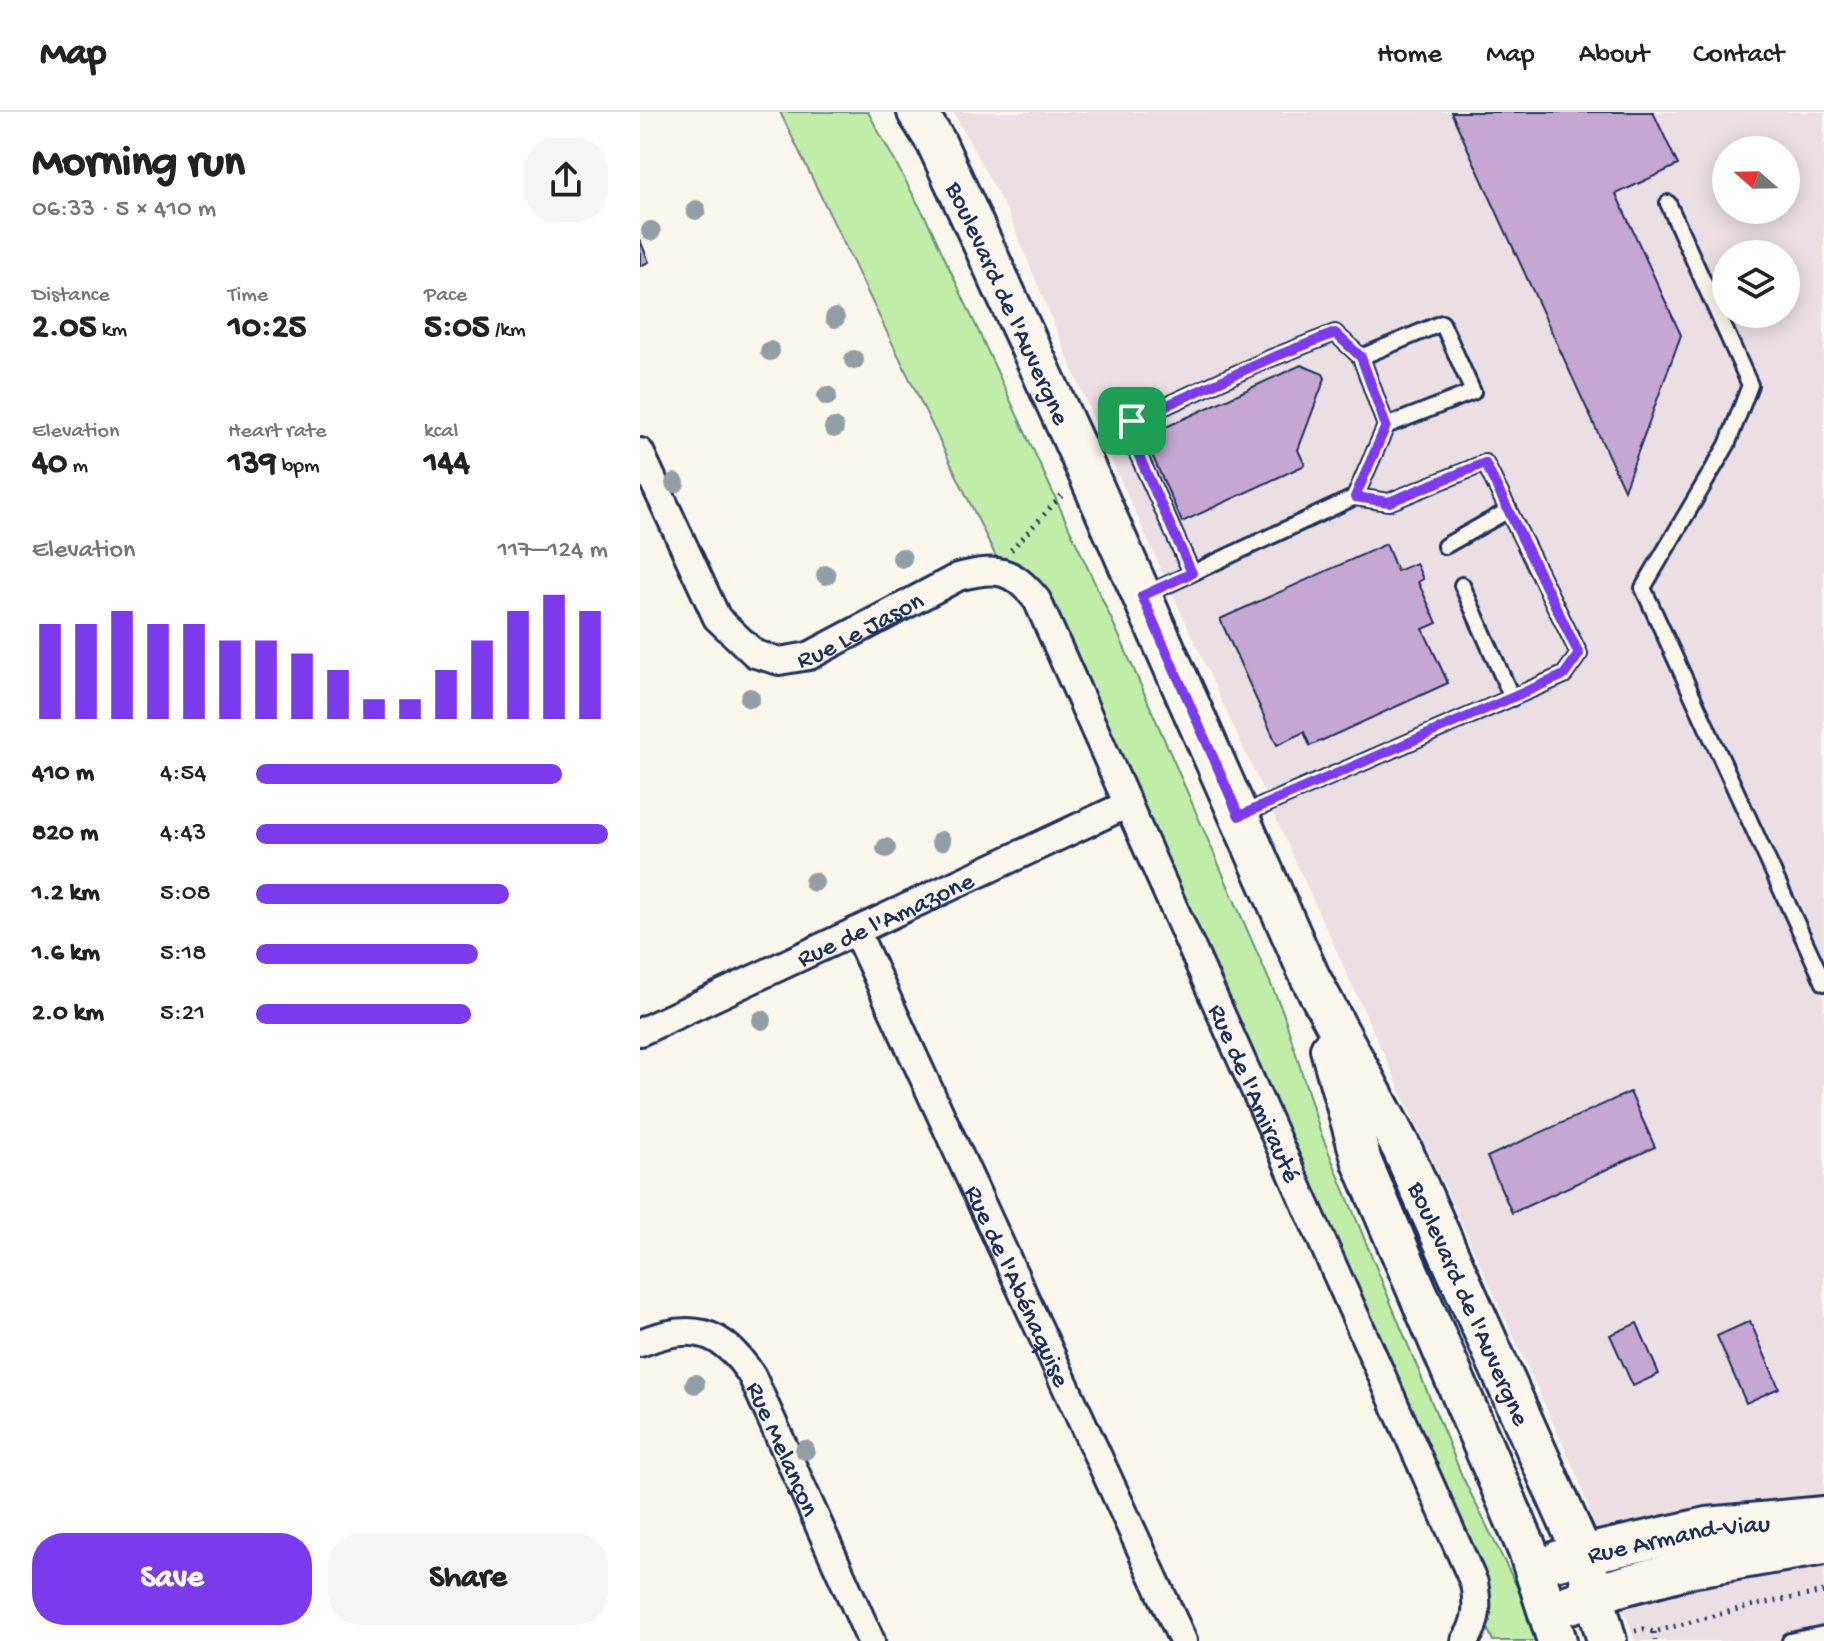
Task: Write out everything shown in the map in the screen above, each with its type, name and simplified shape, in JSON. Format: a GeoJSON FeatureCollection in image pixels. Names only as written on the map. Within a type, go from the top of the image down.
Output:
{"type":"FeatureCollection","features":[{"type":"Feature","properties":{"kind":"main road","name":"Boulevard de l'Auvergne"},"geometry":{"type":"LineString","coordinates":[[917,112],[936,142],[1086,469],[1310,977],[1402,1149],[1583,1555],[1607,1641]]}},
{"type":"Feature","properties":{"kind":"main road","name":"Boulevard de l'Auvergne"},"geometry":{"type":"LineString","coordinates":[[1310,977],[1362,1162],[1533,1566],[1552,1626]]}},
{"type":"Feature","properties":{"kind":"main road","name":"Rue Armand-Viau"},"geometry":{"type":"LineString","coordinates":[[1533,1566],[1707,1527],[1824,1516]]}},
{"type":"Feature","properties":{"kind":"main road","name":"Rue Armand-Viau"},"geometry":{"type":"LineString","coordinates":[[1552,1626],[1595,1596],[1690,1568],[1824,1545]]}},
{"type":"Feature","properties":{"kind":"street","name":"Rue Le Jason"},"geometry":{"type":"LineString","coordinates":[[640,452],[717,618],[755,654],[779,661],[809,656],[958,577],[997,571]]}},
{"type":"Feature","properties":{"kind":"street","name":"Rue de l'Amirauté"},"geometry":{"type":"LineString","coordinates":[[997,571],[1023,583],[1037,600],[1128,804],[1474,1583],[1478,1605],[1470,1634]]}},
{"type":"Feature","properties":{"kind":"street","name":"Rue de l'Amazone"},"geometry":{"type":"LineString","coordinates":[[640,1032],[1128,804]]}},
{"type":"Feature","properties":{"kind":"street","name":"Rue de l'Abénaquise"},"geometry":{"type":"LineString","coordinates":[[856,931],[1183,1641]]}},
{"type":"Feature","properties":{"kind":"street","name":"Rue Melançon"},"geometry":{"type":"LineString","coordinates":[[640,1343],[664,1333],[693,1332],[717,1338],[737,1352],[752,1376],[871,1641]]}},
{"type":"Feature","properties":{"kind":"lane"},"geometry":{"type":"LineString","coordinates":[[1668,203],[1750,385],[1727,445],[1643,588],[1824,983]]}},
{"type":"Feature","properties":{"kind":"lane"},"geometry":{"type":"LineString","coordinates":[[1361,357],[1442,323],[1473,392],[1386,426]]}},
{"type":"Feature","properties":{"kind":"lane"},"geometry":{"type":"LineString","coordinates":[[1192,573],[1128,432],[1132,421],[1335,333],[1361,357],[1386,426],[1355,497]]}},
{"type":"Feature","properties":{"kind":"lane"},"geometry":{"type":"LineString","coordinates":[[1142,596],[1355,497],[1389,502],[1485,463],[1579,654],[1564,675],[1239,816]]}},
{"type":"Feature","properties":{"kind":"lane"},"geometry":{"type":"LineString","coordinates":[[1445,546],[1509,510]]}},
{"type":"Feature","properties":{"kind":"lane"},"geometry":{"type":"LineString","coordinates":[[1462,585],[1512,698]]}},
{"type":"Feature","properties":{"kind":"lane"},"geometry":{"type":"LineString","coordinates":[[1790,1641],[1824,1634]]}},
{"type":"Feature","properties":{"kind":"path"},"geometry":{"type":"LineString","coordinates":[[997,571],[1086,469]]}},
{"type":"Feature","properties":{"kind":"path"},"geometry":{"type":"LineString","coordinates":[[1644,1629],[1654,1632],[1750,1606],[1824,1592]]}},
{"type":"Feature","properties":{"kind":"path"},"geometry":{"type":"LineString","coordinates":[[1654,1632],[1655,1641]]}},
{"type":"Feature","properties":{"kind":"shaded area"},"geometry":{"type":"Polygon","coordinates":[[[953,112],[1824,112],[1824,1641],[1635,1641],[1577,1475],[1101,438],[1008,213],[953,112]]]}},
{"type":"Feature","properties":{"kind":"green space"},"geometry":{"type":"Polygon","coordinates":[[[780,112],[868,112],[929,224],[1121,640],[1283,1012],[1320,1131],[1462,1476],[1530,1613],[1535,1641],[1493,1641],[1037,600],[1003,571],[780,112]]]}},
{"type":"Feature","properties":{"kind":"building"},"geometry":{"type":"Polygon","coordinates":[[[1451,112],[1653,112],[1678,165],[1616,194],[1681,335],[1624,490],[1451,112]]]}},
{"type":"Feature","properties":{"kind":"building"},"geometry":{"type":"Polygon","coordinates":[[[640,240],[649,262],[640,266],[640,240]]]}},
{"type":"Feature","properties":{"kind":"building"},"geometry":{"type":"Polygon","coordinates":[[[1301,365],[1323,374],[1325,378],[1298,450],[1305,465],[1182,522],[1144,437],[1301,365]]]}},
{"type":"Feature","properties":{"kind":"building"},"geometry":{"type":"Polygon","coordinates":[[[1386,544],[1397,571],[1416,563],[1423,579],[1418,582],[1437,623],[1423,629],[1448,683],[1310,746],[1304,732],[1277,745],[1220,619],[1386,544]]]}},
{"type":"Feature","properties":{"kind":"building"},"geometry":{"type":"Polygon","coordinates":[[[1630,1092],[1655,1147],[1512,1213],[1487,1157],[1630,1092]]]}},
{"type":"Feature","properties":{"kind":"building"},"geometry":{"type":"Polygon","coordinates":[[[1750,1321],[1779,1388],[1746,1403],[1717,1336],[1750,1321]]]}},
{"type":"Feature","properties":{"kind":"building"},"geometry":{"type":"Polygon","coordinates":[[[1637,1323],[1659,1374],[1633,1386],[1610,1335],[1637,1323]]]}},
{"type":"Feature","properties":{"kind":"route"},"geometry":{"type":"LineString","coordinates":[[1335,333],[1361,357],[1386,426],[1355,497],[1389,502],[1485,463],[1579,654],[1564,675],[1239,816],[1142,596],[1192,573],[1128,432],[1132,421],[1335,333]]}}]}
